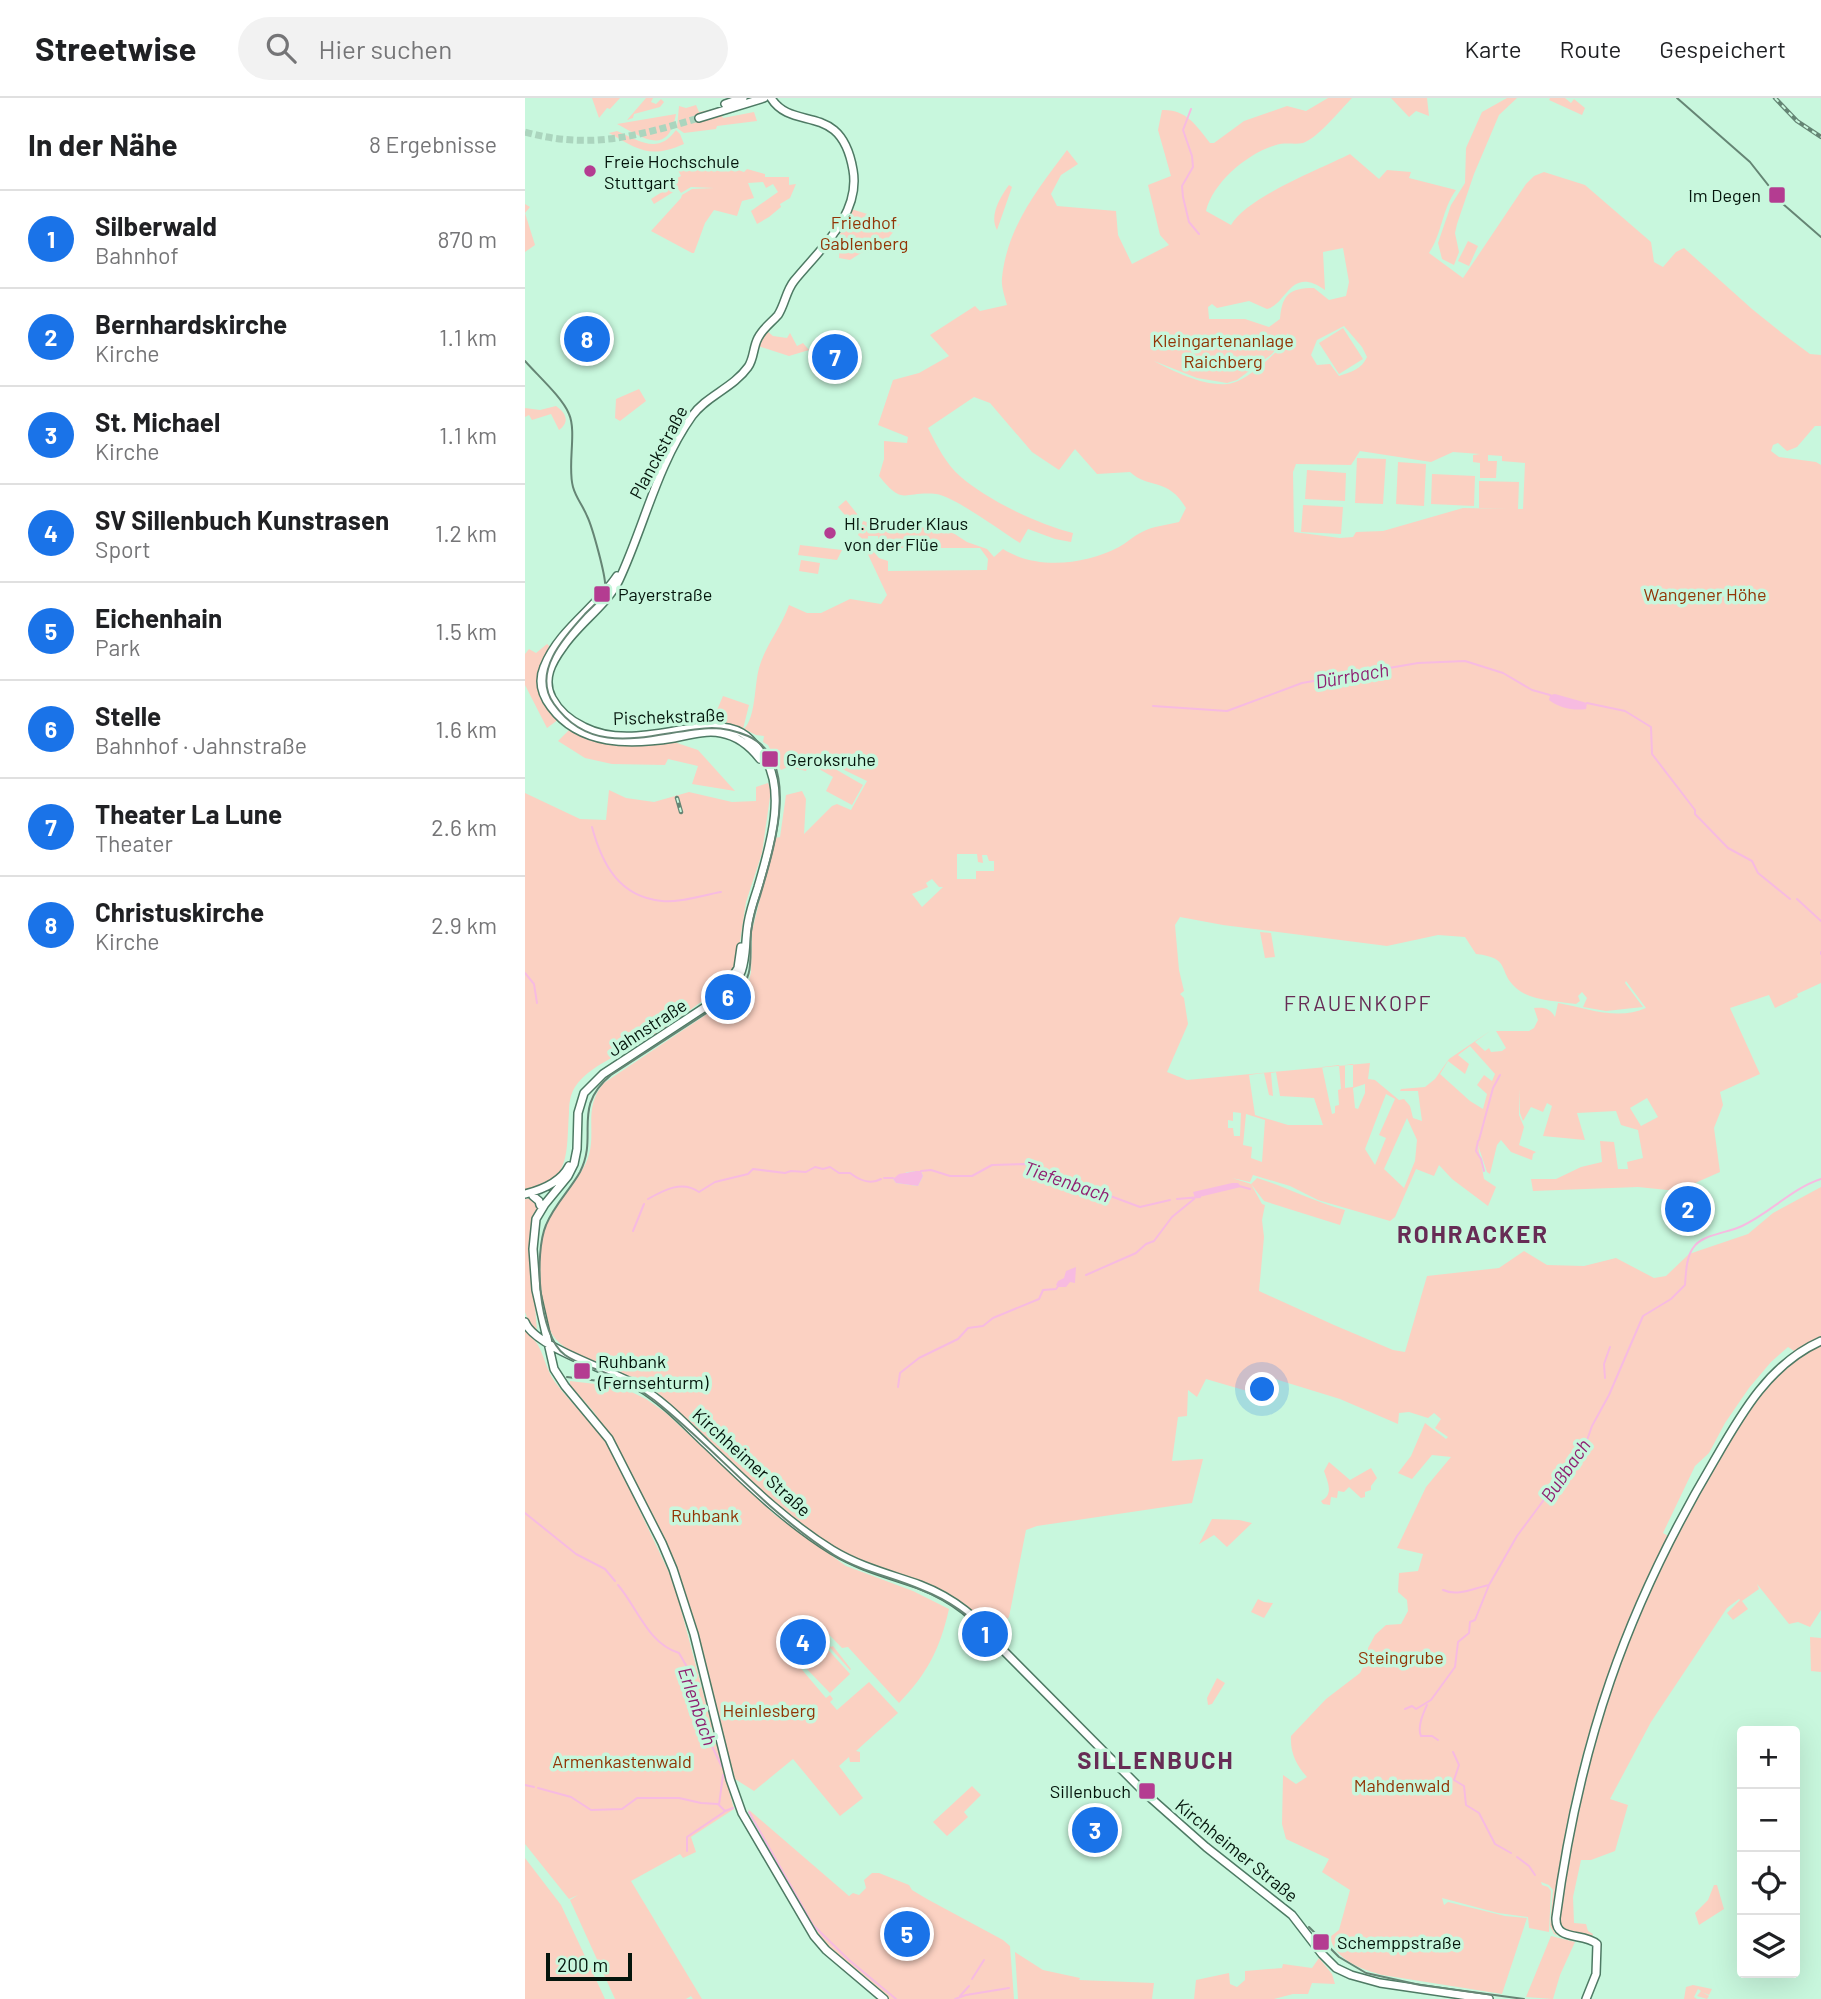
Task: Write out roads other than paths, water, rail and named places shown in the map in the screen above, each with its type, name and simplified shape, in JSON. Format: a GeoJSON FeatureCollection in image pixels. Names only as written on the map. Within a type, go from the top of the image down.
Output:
{"type":"FeatureCollection","features":[{"type":"Feature","properties":{"kind":"main road"},"geometry":{"type":"LineString","coordinates":[[717,111],[727,103],[743,98]]}},
{"type":"Feature","properties":{"kind":"main road"},"geometry":{"type":"LineString","coordinates":[[699,118],[764,98]]}},
{"type":"Feature","properties":{"kind":"main road","name":"Planckstraße"},"geometry":{"type":"LineString","coordinates":[[608,592],[623,567],[664,469],[690,418],[703,404],[747,369],[759,336],[777,315],[791,286],[835,232],[852,197],[853,168],[845,147],[831,127],[782,110],[771,98]]}},
{"type":"Feature","properties":{"kind":"main road","name":"Pischekstraße"},"geometry":{"type":"LineString","coordinates":[[608,592],[572,634],[549,670],[549,690],[563,713],[587,729],[615,737],[646,736],[713,727],[738,731],[750,744]]}},
{"type":"Feature","properties":{"kind":"main road","name":"Jahnstraße"},"geometry":{"type":"LineString","coordinates":[[566,1172],[573,1152],[575,1107],[579,1094],[587,1083],[718,994],[732,980],[738,968],[745,917],[764,852],[772,793],[768,774],[750,744]]}},
{"type":"Feature","properties":{"kind":"main road","name":"Jahnstraße"},"geometry":{"type":"LineString","coordinates":[[544,1340],[536,1290],[534,1230],[540,1210],[559,1188],[575,1162],[578,1110],[583,1096],[589,1086],[608,1071],[727,992],[742,972],[749,918],[768,852],[776,790],[770,767],[750,744]]}},
{"type":"Feature","properties":{"kind":"main road"},"geometry":{"type":"LineString","coordinates":[[566,1172],[540,1205],[531,1229],[531,1260],[545,1359],[567,1395],[592,1418],[612,1446],[662,1543],[694,1634],[729,1776],[742,1813],[814,1936],[826,1950],[884,1999]]}},
{"type":"Feature","properties":{"kind":"main road"},"geometry":{"type":"LineString","coordinates":[[528,1196],[547,1187],[566,1172]]}},
{"type":"Feature","properties":{"kind":"main road"},"geometry":{"type":"LineString","coordinates":[[528,1196],[559,1188]]}},
{"type":"Feature","properties":{"kind":"main road"},"geometry":{"type":"LineString","coordinates":[[528,1196],[539,1201],[540,1205]]}},
{"type":"Feature","properties":{"kind":"main road","name":"Kirchheimer Straße"},"geometry":{"type":"LineString","coordinates":[[525,1322],[529,1331],[544,1340],[624,1378],[649,1393],[778,1511],[831,1550],[871,1570],[931,1590],[976,1619],[1127,1776],[1206,1847],[1288,1911],[1336,1968],[1350,1975],[1380,1983],[1489,1999]]}},
{"type":"Feature","properties":{"kind":"main road"},"geometry":{"type":"LineString","coordinates":[[544,1340],[557,1379]]}},
{"type":"Feature","properties":{"kind":"main road"},"geometry":{"type":"LineString","coordinates":[[1584,1999],[1595,1965],[1597,1944],[1593,1940],[1561,1933],[1557,1928],[1556,1918],[1579,1786],[1594,1727],[1617,1658],[1642,1596],[1669,1540],[1742,1414],[1783,1365],[1821,1340]]}},
{"type":"Feature","properties":{"kind":"main road"},"geometry":{"type":"LineString","coordinates":[[551,1360],[551,1352],[558,1348]]}},
{"type":"Feature","properties":{"kind":"waterway"},"geometry":{"type":"LineString","coordinates":[[1191,109],[1183,130],[1193,167],[1182,186],[1189,222],[1199,234]]}},
{"type":"Feature","properties":{"kind":"waterway"},"geometry":{"type":"LineString","coordinates":[[852,359],[847,355],[853,343]]}},
{"type":"Feature","properties":{"kind":"waterway","name":"Dürrbach"},"geometry":{"type":"LineString","coordinates":[[1153,706],[1227,711],[1302,683],[1418,663],[1465,661],[1503,673],[1532,690],[1550,695]]}},
{"type":"Feature","properties":{"kind":"waterway","name":"Dürrbach"},"geometry":{"type":"LineString","coordinates":[[1587,703],[1625,711],[1651,727],[1652,754],[1695,810],[1695,814],[1728,848],[1752,861],[1758,873],[1790,899]]}},
{"type":"Feature","properties":{"kind":"waterway"},"geometry":{"type":"LineString","coordinates":[[592,827],[607,866],[624,886],[634,893],[669,901],[721,892]]}},
{"type":"Feature","properties":{"kind":"waterway","name":"Dürrbach"},"geometry":{"type":"LineString","coordinates":[[1797,899],[1821,921]]}},
{"type":"Feature","properties":{"kind":"waterway"},"geometry":{"type":"LineString","coordinates":[[525,973],[534,984],[537,1003]]}},
{"type":"Feature","properties":{"kind":"waterway"},"geometry":{"type":"LineString","coordinates":[[1479,1140],[1493,1088],[1500,1075]]}},
{"type":"Feature","properties":{"kind":"waterway"},"geometry":{"type":"LineString","coordinates":[[1478,1141],[1476,1151],[1484,1171]]}},
{"type":"Feature","properties":{"kind":"waterway","name":"Tiefenbach"},"geometry":{"type":"LineString","coordinates":[[921,1171],[931,1170],[950,1176],[972,1176],[992,1165],[1024,1164],[1140,1207],[1170,1200]]}},
{"type":"Feature","properties":{"kind":"waterway","name":"Tiefenbach"},"geometry":{"type":"LineString","coordinates":[[648,1199],[680,1187],[693,1188],[699,1192],[715,1182],[748,1174],[753,1169],[785,1173],[830,1167],[839,1173],[850,1173],[865,1181],[881,1179]]}},
{"type":"Feature","properties":{"kind":"waterway","name":"Tiefenbach"},"geometry":{"type":"LineString","coordinates":[[884,1178],[893,1178]]}},
{"type":"Feature","properties":{"kind":"waterway","name":"Bußbach"},"geometry":{"type":"LineString","coordinates":[[1405,1709],[1412,1706],[1416,1709],[1431,1700],[1455,1667],[1458,1642],[1469,1633],[1470,1622],[1475,1620],[1489,1585],[1517,1536],[1586,1443],[1643,1316],[1671,1299],[1685,1285],[1688,1261],[1693,1248],[1702,1240],[1752,1221],[1800,1189],[1821,1179]]}},
{"type":"Feature","properties":{"kind":"waterway","name":"Tiefenbach"},"geometry":{"type":"LineString","coordinates":[[1239,1186],[1250,1189]]}},
{"type":"Feature","properties":{"kind":"waterway","name":"Tiefenbach"},"geometry":{"type":"LineString","coordinates":[[1177,1199],[1200,1197]]}},
{"type":"Feature","properties":{"kind":"waterway"},"geometry":{"type":"LineString","coordinates":[[1086,1275],[1136,1253],[1154,1241],[1172,1217],[1194,1199]]}},
{"type":"Feature","properties":{"kind":"waterway","name":"Tiefenbach"},"geometry":{"type":"LineString","coordinates":[[633,1231],[644,1204]]}},
{"type":"Feature","properties":{"kind":"waterway"},"geometry":{"type":"LineString","coordinates":[[898,1387],[900,1373],[919,1358],[958,1339],[968,1328],[983,1326],[993,1318],[1039,1299],[1043,1290],[1056,1289],[1059,1285]]}},
{"type":"Feature","properties":{"kind":"waterway"},"geometry":{"type":"LineString","coordinates":[[1605,1378],[1604,1364],[1610,1347]]}},
{"type":"Feature","properties":{"kind":"waterway","name":"Erlenbach"},"geometry":{"type":"LineString","coordinates":[[525,1513],[576,1554],[605,1569],[615,1581]]}},
{"type":"Feature","properties":{"kind":"waterway","name":"Erlenbach"},"geometry":{"type":"LineString","coordinates":[[618,1585],[659,1642],[679,1653],[691,1674],[708,1738],[722,1767]]}},
{"type":"Feature","properties":{"kind":"waterway"},"geometry":{"type":"LineString","coordinates":[[1443,1590],[1460,1592],[1489,1585]]}},
{"type":"Feature","properties":{"kind":"waterway","name":"Bußbach"},"geometry":{"type":"LineString","coordinates":[[1427,1705],[1420,1725],[1421,1736],[1432,1736],[1438,1740]]}},
{"type":"Feature","properties":{"kind":"waterway","name":"Bußbach"},"geometry":{"type":"LineString","coordinates":[[1453,1752],[1459,1765],[1454,1780],[1464,1786],[1466,1805],[1479,1813],[1495,1844],[1511,1853]]}},
{"type":"Feature","properties":{"kind":"waterway"},"geometry":{"type":"LineString","coordinates":[[719,1805],[723,1775]]}},
{"type":"Feature","properties":{"kind":"waterway"},"geometry":{"type":"LineString","coordinates":[[525,1785],[534,1787]]}},
{"type":"Feature","properties":{"kind":"waterway"},"geometry":{"type":"LineString","coordinates":[[538,1788],[571,1797],[591,1810],[622,1809],[637,1798],[679,1798],[718,1804],[725,1811],[733,1808]]}},
{"type":"Feature","properties":{"kind":"waterway"},"geometry":{"type":"LineString","coordinates":[[687,1851],[687,1837],[724,1812]]}},
{"type":"Feature","properties":{"kind":"waterway"},"geometry":{"type":"LineString","coordinates":[[749,1812],[813,1925],[849,1960],[896,1999]]}},
{"type":"Feature","properties":{"kind":"waterway","name":"Bußbach"},"geometry":{"type":"LineString","coordinates":[[1517,1857],[1529,1866],[1535,1875]]}},
{"type":"Feature","properties":{"kind":"waterway"},"geometry":{"type":"LineString","coordinates":[[972,1979],[984,1960]]}},
{"type":"Feature","properties":{"kind":"waterway"},"geometry":{"type":"LineString","coordinates":[[960,1996],[969,1986]]}},
{"type":"Feature","properties":{"kind":"waterway"},"geometry":{"type":"LineString","coordinates":[[955,1999],[1009,1988]]}},
{"type":"Feature","properties":{"kind":"tunnel"},"geometry":{"type":"LineString","coordinates":[[525,132],[571,140],[592,140],[634,135],[699,118]]}},
{"type":"Feature","properties":{"kind":"tram line"},"geometry":{"type":"LineString","coordinates":[[1677,98],[1750,162],[1783,204],[1821,237]]}},
{"type":"Feature","properties":{"kind":"tram line"},"geometry":{"type":"LineString","coordinates":[[525,361],[555,393],[569,414],[572,430],[571,479],[592,530],[605,583],[600,598],[569,632],[553,655],[546,680],[554,704],[570,722],[588,733],[608,738],[649,737],[712,728],[743,734],[765,748],[775,765],[779,786],[776,832],[753,922],[750,966],[746,981],[734,995],[611,1075],[592,1099],[585,1159],[576,1179],[549,1218],[542,1238],[541,1293],[549,1331],[565,1355],[623,1381],[654,1400],[809,1538],[845,1561],[941,1599],[968,1616],[991,1638]]}},
{"type":"Feature","properties":{"kind":"tram line"},"geometry":{"type":"LineString","coordinates":[[567,1377],[615,1383]]}},
{"type":"Feature","properties":{"kind":"tram line"},"geometry":{"type":"LineString","coordinates":[[1309,1927],[1339,1957],[1366,1973],[1420,1985],[1524,1999]]}},
{"type":"Feature","properties":{"kind":"railway"},"geometry":{"type":"LineString","coordinates":[[1775,98],[1797,121],[1821,137]]}},
{"type":"Feature","properties":{"kind":"railway"},"geometry":{"type":"LineString","coordinates":[[677,798],[681,812]]}},
{"type":"Feature","properties":{"kind":"place","name":"Freie Hochschule Stuttgart"},"geometry":{"type":"Point","coordinates":[590,171]}},
{"type":"Feature","properties":{"kind":"place","name":"Im Degen"},"geometry":{"type":"Point","coordinates":[1777,195]}},
{"type":"Feature","properties":{"kind":"place","name":"Christuskirche"},"geometry":{"type":"Point","coordinates":[587,339]}},
{"type":"Feature","properties":{"kind":"place","name":"Theater La Lune"},"geometry":{"type":"Point","coordinates":[835,357]}},
{"type":"Feature","properties":{"kind":"place","name":"Hl. Bruder Klaus von der Flüe"},"geometry":{"type":"Point","coordinates":[830,533]}},
{"type":"Feature","properties":{"kind":"place","name":"Payerstraße"},"geometry":{"type":"Point","coordinates":[602,594]}},
{"type":"Feature","properties":{"kind":"place","name":"Geroksruhe"},"geometry":{"type":"Point","coordinates":[770,759]}},
{"type":"Feature","properties":{"kind":"place","name":"Stelle"},"geometry":{"type":"Point","coordinates":[728,997]}},
{"type":"Feature","properties":{"kind":"place","name":"Bernhardskirche"},"geometry":{"type":"Point","coordinates":[1688,1209]}},
{"type":"Feature","properties":{"kind":"place","name":"Ruhbank (Fernsehturm)"},"geometry":{"type":"Point","coordinates":[582,1371]}},
{"type":"Feature","properties":{"kind":"place","name":"Silberwald"},"geometry":{"type":"Point","coordinates":[985,1634]}},
{"type":"Feature","properties":{"kind":"place","name":"SV Sillenbuch Kunstrasen"},"geometry":{"type":"Point","coordinates":[803,1642]}},
{"type":"Feature","properties":{"kind":"place","name":"Sillenbuch"},"geometry":{"type":"Point","coordinates":[1147,1791]}},
{"type":"Feature","properties":{"kind":"place","name":"St. Michael"},"geometry":{"type":"Point","coordinates":[1095,1830]}},
{"type":"Feature","properties":{"kind":"place","name":"Eichenhain"},"geometry":{"type":"Point","coordinates":[907,1934]}},
{"type":"Feature","properties":{"kind":"place","name":"Schemppstraße"},"geometry":{"type":"Point","coordinates":[1321,1942]}},
{"type":"Feature","properties":{"kind":"district","name":"FRAUENKOPF"},"geometry":{"type":"Point","coordinates":[1358,1002]}},
{"type":"Feature","properties":{"kind":"district","name":"ROHRACKER"},"geometry":{"type":"Point","coordinates":[1473,1233]}},
{"type":"Feature","properties":{"kind":"district","name":"SILLENBUCH"},"geometry":{"type":"Point","coordinates":[1156,1759]}},
{"type":"Feature","properties":{"kind":"park label","name":"Friedhof Gablenberg"},"geometry":{"type":"Point","coordinates":[864,232]}},
{"type":"Feature","properties":{"kind":"park label","name":"Kleingartenanlage Raichberg"},"geometry":{"type":"Point","coordinates":[1223,350]}},
{"type":"Feature","properties":{"kind":"park label","name":"Wangener Höhe"},"geometry":{"type":"Point","coordinates":[1705,594]}},
{"type":"Feature","properties":{"kind":"park label","name":"Ruhbank"},"geometry":{"type":"Point","coordinates":[705,1515]}},
{"type":"Feature","properties":{"kind":"park label","name":"Steingrube"},"geometry":{"type":"Point","coordinates":[1401,1657]}},
{"type":"Feature","properties":{"kind":"park label","name":"Heinlesberg"},"geometry":{"type":"Point","coordinates":[769,1710]}},
{"type":"Feature","properties":{"kind":"park label","name":"Armenkastenwald"},"geometry":{"type":"Point","coordinates":[622,1761]}},
{"type":"Feature","properties":{"kind":"park label","name":"Mahdenwald"},"geometry":{"type":"Point","coordinates":[1402,1785]}}]}
